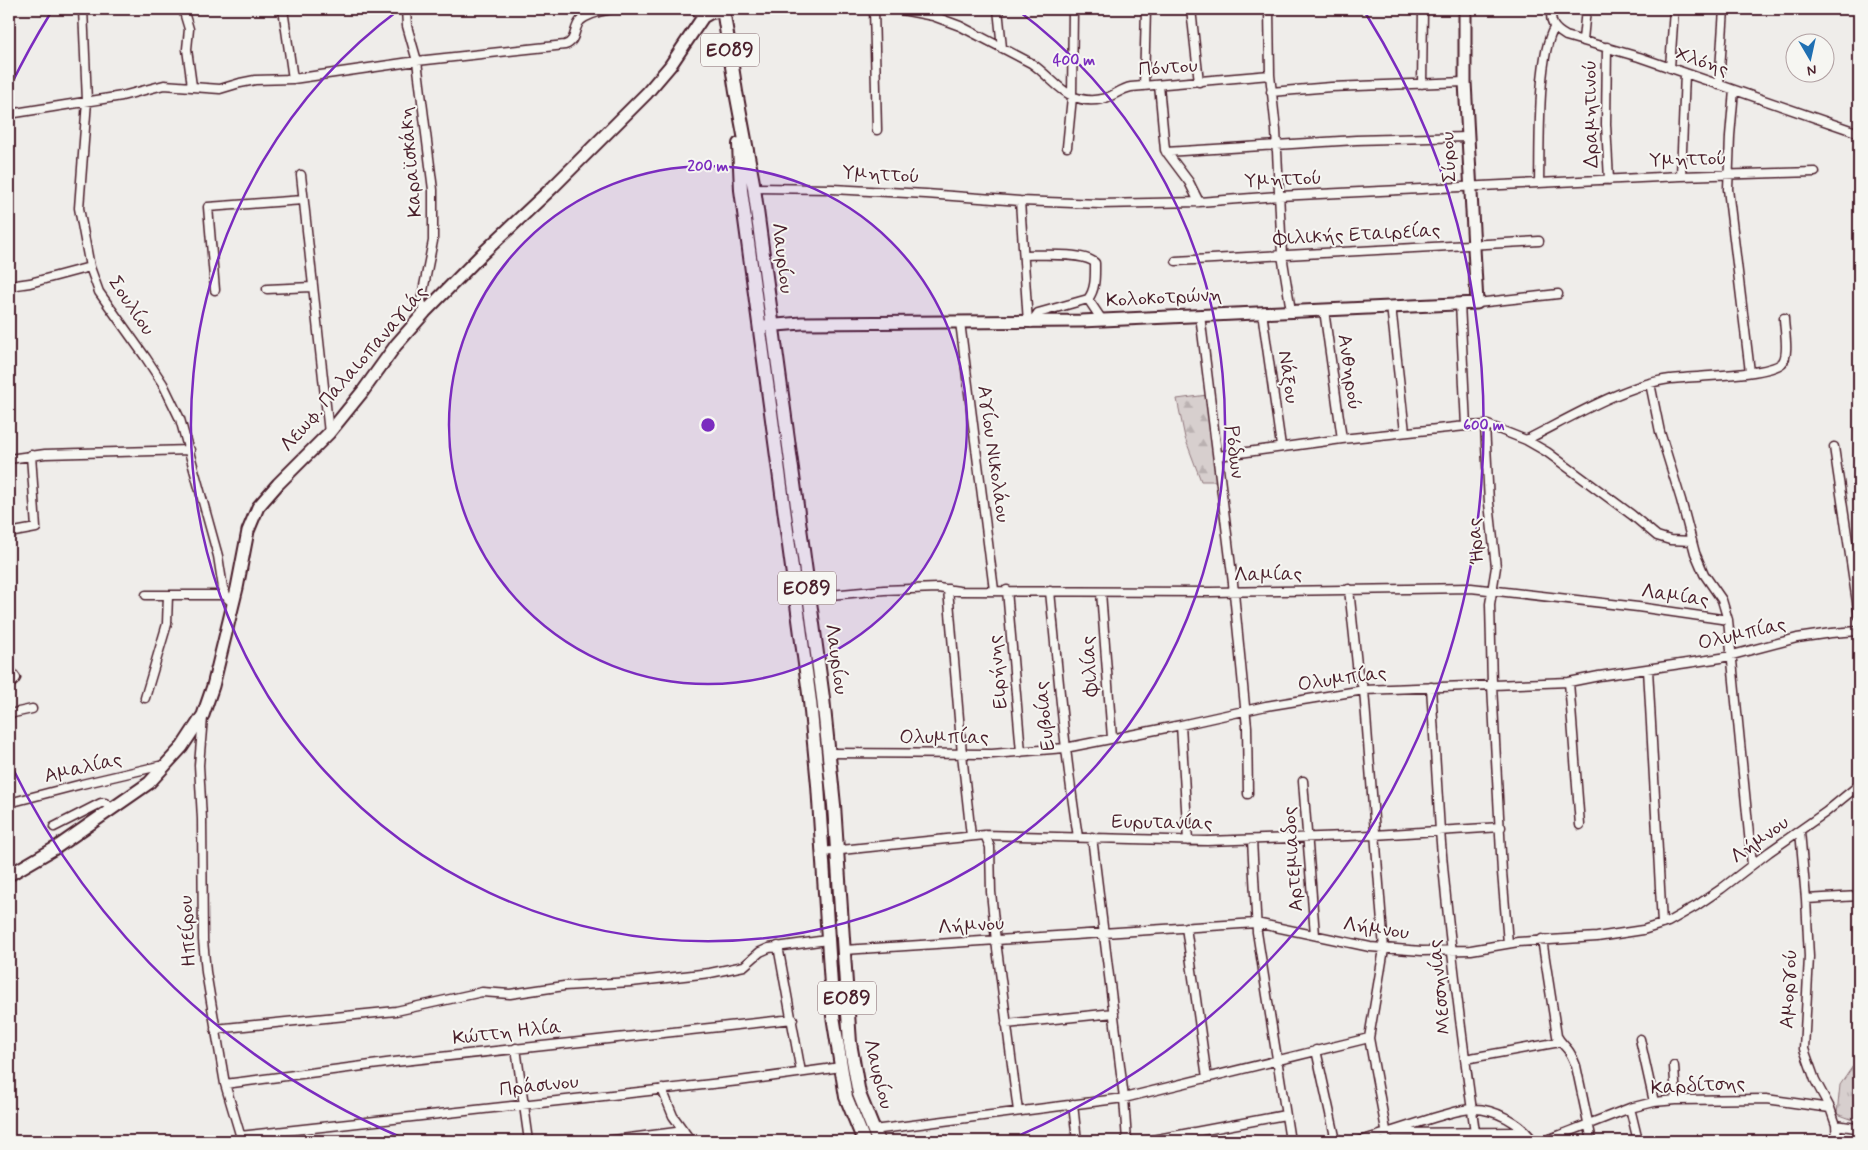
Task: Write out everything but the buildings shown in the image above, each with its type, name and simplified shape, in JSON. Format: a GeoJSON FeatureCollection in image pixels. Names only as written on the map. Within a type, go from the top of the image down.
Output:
{"type":"FeatureCollection","features":[{"type":"Feature","properties":{"kind":"main road","name":"Λαυρίου"},"geometry":{"type":"LineString","coordinates":[[724,9],[736,92],[754,188],[823,698],[838,851],[851,1050],[859,1094],[876,1136]]}},
{"type":"Feature","properties":{"kind":"main road","name":"Λαυρίου"},"geometry":{"type":"LineString","coordinates":[[736,92],[741,190],[810,701],[818,785],[833,1016],[846,1096],[864,1141]]}},
{"type":"Feature","properties":{"kind":"street","name":"Σουλίου"},"geometry":{"type":"LineString","coordinates":[[83,9],[87,102],[78,208],[90,267],[103,299],[130,334],[163,384],[180,419],[190,450],[229,599]]}},
{"type":"Feature","properties":{"kind":"street"},"geometry":{"type":"LineString","coordinates":[[183,9],[189,29],[187,49],[192,86]]}},
{"type":"Feature","properties":{"kind":"street"},"geometry":{"type":"LineString","coordinates":[[283,9],[294,79]]}},
{"type":"Feature","properties":{"kind":"street","name":"Καραϊσκάκη"},"geometry":{"type":"LineString","coordinates":[[406,9],[407,26],[417,61],[431,166],[434,211],[432,250],[421,304],[425,312]]}},
{"type":"Feature","properties":{"kind":"street"},"geometry":{"type":"LineString","coordinates":[[9,114],[87,102],[145,91],[164,85],[220,89],[255,80],[294,79],[417,61],[566,45],[574,38],[575,30],[580,22],[591,15],[611,9]]}},
{"type":"Feature","properties":{"kind":"street","name":"Λεωφ. Παλαιοπαναγιάς"},"geometry":{"type":"LineString","coordinates":[[9,875],[57,847],[149,783],[182,747],[203,715],[213,686],[229,599],[253,516],[270,491],[329,433],[367,386],[396,345],[425,312],[476,259],[553,187],[647,93],[670,66],[698,13],[710,13],[724,9]]}},
{"type":"Feature","properties":{"kind":"street"},"geometry":{"type":"LineString","coordinates":[[874,9],[877,130]]}},
{"type":"Feature","properties":{"kind":"street"},"geometry":{"type":"LineString","coordinates":[[897,9],[933,16],[1002,48],[1042,70],[1072,97]]}},
{"type":"Feature","properties":{"kind":"street"},"geometry":{"type":"LineString","coordinates":[[998,9],[1002,48]]}},
{"type":"Feature","properties":{"kind":"street"},"geometry":{"type":"LineString","coordinates":[[1068,147],[1072,97],[1073,9]]}},
{"type":"Feature","properties":{"kind":"street"},"geometry":{"type":"LineString","coordinates":[[1144,86],[1146,9]]}},
{"type":"Feature","properties":{"kind":"street"},"geometry":{"type":"LineString","coordinates":[[1191,9],[1199,82]]}},
{"type":"Feature","properties":{"kind":"street"},"geometry":{"type":"LineString","coordinates":[[1269,9],[1270,75],[1277,146],[1282,255],[1290,311]]}},
{"type":"Feature","properties":{"kind":"street"},"geometry":{"type":"LineString","coordinates":[[1422,84],[1423,9]]}},
{"type":"Feature","properties":{"kind":"street","name":"Σύρου"},"geometry":{"type":"LineString","coordinates":[[1465,9],[1464,82],[1477,303]]}},
{"type":"Feature","properties":{"kind":"street"},"geometry":{"type":"LineString","coordinates":[[1539,183],[1543,77],[1549,36],[1554,28],[1551,21],[1552,9]]}},
{"type":"Feature","properties":{"kind":"street"},"geometry":{"type":"LineString","coordinates":[[1583,40],[1586,9]]}},
{"type":"Feature","properties":{"kind":"street"},"geometry":{"type":"LineString","coordinates":[[1670,68],[1674,9]]}},
{"type":"Feature","properties":{"kind":"street"},"geometry":{"type":"LineString","coordinates":[[1719,85],[1724,9]]}},
{"type":"Feature","properties":{"kind":"street","name":"Χλόης"},"geometry":{"type":"LineString","coordinates":[[1554,28],[1566,36],[1670,68],[1859,133]]}},
{"type":"Feature","properties":{"kind":"street","name":"Δραμητινού"},"geometry":{"type":"LineString","coordinates":[[1606,47],[1606,124],[1609,180]]}},
{"type":"Feature","properties":{"kind":"street"},"geometry":{"type":"LineString","coordinates":[[1680,176],[1685,74]]}},
{"type":"Feature","properties":{"kind":"street","name":"Πόντου"},"geometry":{"type":"LineString","coordinates":[[1072,97],[1086,100],[1101,100],[1125,88],[1270,75]]}},
{"type":"Feature","properties":{"kind":"street"},"geometry":{"type":"LineString","coordinates":[[1271,92],[1331,87],[1464,82]]}},
{"type":"Feature","properties":{"kind":"street"},"geometry":{"type":"LineString","coordinates":[[1159,85],[1166,152],[1189,182],[1198,202]]}},
{"type":"Feature","properties":{"kind":"street"},"geometry":{"type":"LineString","coordinates":[[1734,90],[1728,175],[1729,204],[1750,372]]}},
{"type":"Feature","properties":{"kind":"street"},"geometry":{"type":"LineString","coordinates":[[1166,152],[1356,140],[1467,137]]}},
{"type":"Feature","properties":{"kind":"street","name":"Υμηττού"},"geometry":{"type":"LineString","coordinates":[[754,188],[842,189],[1020,201],[1100,204],[1198,202],[1279,196],[1470,188],[1680,176],[1815,172]]}},
{"type":"Feature","properties":{"kind":"street"},"geometry":{"type":"LineString","coordinates":[[301,175],[329,433]]}},
{"type":"Feature","properties":{"kind":"street"},"geometry":{"type":"LineString","coordinates":[[215,290],[208,206],[303,200]]}},
{"type":"Feature","properties":{"kind":"street"},"geometry":{"type":"LineString","coordinates":[[1020,201],[1030,323]]}},
{"type":"Feature","properties":{"kind":"street","name":"Φιλικής Εταιρείας"},"geometry":{"type":"LineString","coordinates":[[1176,261],[1539,241]]}},
{"type":"Feature","properties":{"kind":"street"},"geometry":{"type":"LineString","coordinates":[[1024,255],[1051,255],[1092,260],[1095,263],[1095,277],[1091,295],[1088,299],[1038,313],[1030,323]]}},
{"type":"Feature","properties":{"kind":"street"},"geometry":{"type":"LineString","coordinates":[[9,286],[30,283],[90,267]]}},
{"type":"Feature","properties":{"kind":"street"},"geometry":{"type":"LineString","coordinates":[[267,288],[312,288]]}},
{"type":"Feature","properties":{"kind":"street","name":"Κολοκοτρώνη"},"geometry":{"type":"LineString","coordinates":[[759,327],[802,323],[1030,323],[1200,316],[1477,303],[1558,294]]}},
{"type":"Feature","properties":{"kind":"street"},"geometry":{"type":"LineString","coordinates":[[1088,299],[1102,320]]}},
{"type":"Feature","properties":{"kind":"street"},"geometry":{"type":"LineString","coordinates":[[1460,303],[1466,426]]}},
{"type":"Feature","properties":{"kind":"street"},"geometry":{"type":"LineString","coordinates":[[1391,306],[1405,432]]}},
{"type":"Feature","properties":{"kind":"street","name":"Ανθηρού"},"geometry":{"type":"LineString","coordinates":[[1324,310],[1342,439]]}},
{"type":"Feature","properties":{"kind":"street","name":"Νάξου"},"geometry":{"type":"LineString","coordinates":[[1262,312],[1281,446]]}},
{"type":"Feature","properties":{"kind":"street","name":"Ρόδων"},"geometry":{"type":"LineString","coordinates":[[1200,316],[1234,592],[1246,711],[1248,794]]}},
{"type":"Feature","properties":{"kind":"street"},"geometry":{"type":"LineString","coordinates":[[1526,440],[1610,399],[1650,383],[1674,378],[1750,372],[1775,367],[1783,362],[1786,354],[1784,318]]}},
{"type":"Feature","properties":{"kind":"street","name":"Αγίου Νικολάου"},"geometry":{"type":"LineString","coordinates":[[960,322],[968,398],[994,590]]}},
{"type":"Feature","properties":{"kind":"street"},"geometry":{"type":"LineString","coordinates":[[1650,383],[1660,432],[1698,562],[1720,595],[1728,620],[1752,865]]}},
{"type":"Feature","properties":{"kind":"street"},"geometry":{"type":"LineString","coordinates":[[1218,456],[1281,446],[1485,425],[1526,440],[1547,452],[1657,536],[1670,540],[1692,541]]}},
{"type":"Feature","properties":{"kind":"street","name":"Ήρας"},"geometry":{"type":"LineString","coordinates":[[1485,425],[1489,502],[1496,567],[1490,604],[1492,685],[1502,872],[1508,943]]}},
{"type":"Feature","properties":{"kind":"street"},"geometry":{"type":"LineString","coordinates":[[1834,447],[1859,616]]}},
{"type":"Feature","properties":{"kind":"street"},"geometry":{"type":"LineString","coordinates":[[9,459],[31,455],[190,450]]}},
{"type":"Feature","properties":{"kind":"street"},"geometry":{"type":"LineString","coordinates":[[9,533],[36,528],[31,455]]}},
{"type":"Feature","properties":{"kind":"street","name":"Λαμίας"},"geometry":{"type":"LineString","coordinates":[[809,597],[884,590],[948,589],[959,591],[1234,592],[1471,588],[1638,607],[1728,620]]}},
{"type":"Feature","properties":{"kind":"street"},"geometry":{"type":"LineString","coordinates":[[948,589],[971,836]]}},
{"type":"Feature","properties":{"kind":"street","name":"Ειρήνης"},"geometry":{"type":"LineString","coordinates":[[1007,590],[1021,752]]}},
{"type":"Feature","properties":{"kind":"street"},"geometry":{"type":"LineString","coordinates":[[1350,590],[1358,674],[1364,690],[1384,949],[1369,1038],[1388,1137]]}},
{"type":"Feature","properties":{"kind":"street","name":"Ευβοίας"},"geometry":{"type":"LineString","coordinates":[[1050,591],[1065,748],[1078,837]]}},
{"type":"Feature","properties":{"kind":"street","name":"Φιλίας"},"geometry":{"type":"LineString","coordinates":[[1101,592],[1112,738]]}},
{"type":"Feature","properties":{"kind":"street"},"geometry":{"type":"LineString","coordinates":[[146,595],[229,599]]}},
{"type":"Feature","properties":{"kind":"street"},"geometry":{"type":"LineString","coordinates":[[145,698],[167,624],[168,595]]}},
{"type":"Feature","properties":{"kind":"street","name":"Ολυμπίας"},"geometry":{"type":"LineString","coordinates":[[828,753],[962,754],[1065,748],[1181,726],[1246,711],[1364,690],[1569,682],[1732,655],[1797,638],[1859,631]]}},
{"type":"Feature","properties":{"kind":"street"},"geometry":{"type":"LineString","coordinates":[[9,669],[16,678],[9,686]]}},
{"type":"Feature","properties":{"kind":"street"},"geometry":{"type":"LineString","coordinates":[[1648,669],[1662,924]]}},
{"type":"Feature","properties":{"kind":"street"},"geometry":{"type":"LineString","coordinates":[[1569,682],[1580,825]]}},
{"type":"Feature","properties":{"kind":"street","name":"Μεσσηνίας"},"geometry":{"type":"LineString","coordinates":[[1431,687],[1440,831],[1452,952],[1464,1059],[1476,1132]]}},
{"type":"Feature","properties":{"kind":"street"},"geometry":{"type":"LineString","coordinates":[[9,714],[32,709]]}},
{"type":"Feature","properties":{"kind":"street","name":"Ηπείρου"},"geometry":{"type":"LineString","coordinates":[[203,715],[198,765],[202,819],[203,940],[206,972],[225,1084],[241,1138]]}},
{"type":"Feature","properties":{"kind":"street"},"geometry":{"type":"LineString","coordinates":[[1181,726],[1188,840]]}},
{"type":"Feature","properties":{"kind":"street","name":"Αμαλίας"},"geometry":{"type":"LineString","coordinates":[[9,803],[159,766],[165,767]]}},
{"type":"Feature","properties":{"kind":"street","name":"Αρτεμιαδος"},"geometry":{"type":"LineString","coordinates":[[1303,781],[1315,935]]}},
{"type":"Feature","properties":{"kind":"street","name":"Λήμνου"},"geometry":{"type":"LineString","coordinates":[[844,950],[1256,923],[1384,949],[1452,952],[1542,939],[1622,934],[1662,924],[1696,906],[1800,831],[1859,785]]}},
{"type":"Feature","properties":{"kind":"street"},"geometry":{"type":"LineString","coordinates":[[54,827],[101,803],[105,803],[113,809]]}},
{"type":"Feature","properties":{"kind":"street","name":"Ευρυτανίας"},"geometry":{"type":"LineString","coordinates":[[822,852],[985,835],[1252,840],[1501,827]]}},
{"type":"Feature","properties":{"kind":"street","name":"Αμοργού"},"geometry":{"type":"LineString","coordinates":[[1800,831],[1809,957],[1804,1049],[1815,1080],[1830,1108],[1836,1125],[1837,1141]]}},
{"type":"Feature","properties":{"kind":"street"},"geometry":{"type":"LineString","coordinates":[[985,835],[990,848],[991,892],[996,941],[1018,1111]]}},
{"type":"Feature","properties":{"kind":"street"},"geometry":{"type":"LineString","coordinates":[[1092,837],[1124,1098],[1127,1141]]}},
{"type":"Feature","properties":{"kind":"street"},"geometry":{"type":"LineString","coordinates":[[1252,840],[1256,923],[1290,1141]]}},
{"type":"Feature","properties":{"kind":"street"},"geometry":{"type":"LineString","coordinates":[[1806,899],[1859,896]]}},
{"type":"Feature","properties":{"kind":"street"},"geometry":{"type":"LineString","coordinates":[[1186,927],[1207,1078]]}},
{"type":"Feature","properties":{"kind":"street"},"geometry":{"type":"LineString","coordinates":[[1542,939],[1556,1028],[1560,1042],[1572,1055],[1592,1141]]}},
{"type":"Feature","properties":{"kind":"street"},"geometry":{"type":"LineString","coordinates":[[215,1029],[396,1011],[482,992],[510,994],[564,986],[631,982],[710,973],[744,966],[760,952],[778,946],[827,940]]}},
{"type":"Feature","properties":{"kind":"street"},"geometry":{"type":"LineString","coordinates":[[778,946],[802,1072]]}},
{"type":"Feature","properties":{"kind":"street"},"geometry":{"type":"LineString","coordinates":[[1006,1024],[1114,1013]]}},
{"type":"Feature","properties":{"kind":"street","name":"Κώττη Ηλία"},"geometry":{"type":"LineString","coordinates":[[225,1084],[516,1048],[793,1019]]}},
{"type":"Feature","properties":{"kind":"street"},"geometry":{"type":"LineString","coordinates":[[876,1136],[1018,1111],[1124,1098],[1369,1038]]}},
{"type":"Feature","properties":{"kind":"street"},"geometry":{"type":"LineString","coordinates":[[1640,1039],[1654,1102]]}},
{"type":"Feature","properties":{"kind":"street"},"geometry":{"type":"LineString","coordinates":[[1464,1059],[1560,1042]]}},
{"type":"Feature","properties":{"kind":"street"},"geometry":{"type":"LineString","coordinates":[[516,1048],[529,1141]]}},
{"type":"Feature","properties":{"kind":"street"},"geometry":{"type":"LineString","coordinates":[[1316,1050],[1336,1141]]}},
{"type":"Feature","properties":{"kind":"street"},"geometry":{"type":"LineString","coordinates":[[1674,1066],[1676,1100]]}},
{"type":"Feature","properties":{"kind":"street","name":"Πράσινου"},"geometry":{"type":"LineString","coordinates":[[241,1138],[739,1081],[841,1067]]}},
{"type":"Feature","properties":{"kind":"street"},"geometry":{"type":"LineString","coordinates":[[662,1089],[674,1116],[691,1141]]}},
{"type":"Feature","properties":{"kind":"street","name":"Καρδίτσης"},"geometry":{"type":"LineString","coordinates":[[1545,1141],[1630,1108],[1654,1102],[1766,1099],[1830,1108]]}},
{"type":"Feature","properties":{"kind":"street"},"geometry":{"type":"LineString","coordinates":[[1073,1104],[1077,1141]]}},
{"type":"Feature","properties":{"kind":"street"},"geometry":{"type":"LineString","coordinates":[[1630,1108],[1638,1141]]}},
{"type":"Feature","properties":{"kind":"street"},"geometry":{"type":"LineString","coordinates":[[1388,1137],[1431,1119],[1472,1109],[1487,1110],[1502,1116],[1527,1134],[1533,1141]]}},
{"type":"Feature","properties":{"kind":"street"},"geometry":{"type":"LineString","coordinates":[[1147,1141],[1285,1115]]}},
{"type":"Feature","properties":{"kind":"street"},"geometry":{"type":"LineString","coordinates":[[1836,1125],[1856,1128]]}},
{"type":"Feature","properties":{"kind":"street"},"geometry":{"type":"LineString","coordinates":[[606,1141],[684,1131]]}},
{"type":"Feature","properties":{"kind":"street"},"geometry":{"type":"LineString","coordinates":[[1359,1141],[1388,1137],[1476,1132],[1527,1134]]}},
{"type":"Feature","properties":{"kind":"green space"},"geometry":{"type":"Polygon","coordinates":[[[1207,395],[1217,481],[1201,481],[1185,438],[1177,399],[1207,395]]]}},
{"type":"Feature","properties":{"kind":"green space"},"geometry":{"type":"Polygon","coordinates":[[[1859,1057],[1859,1122],[1837,1114],[1840,1085],[1859,1057]]]}}]}
